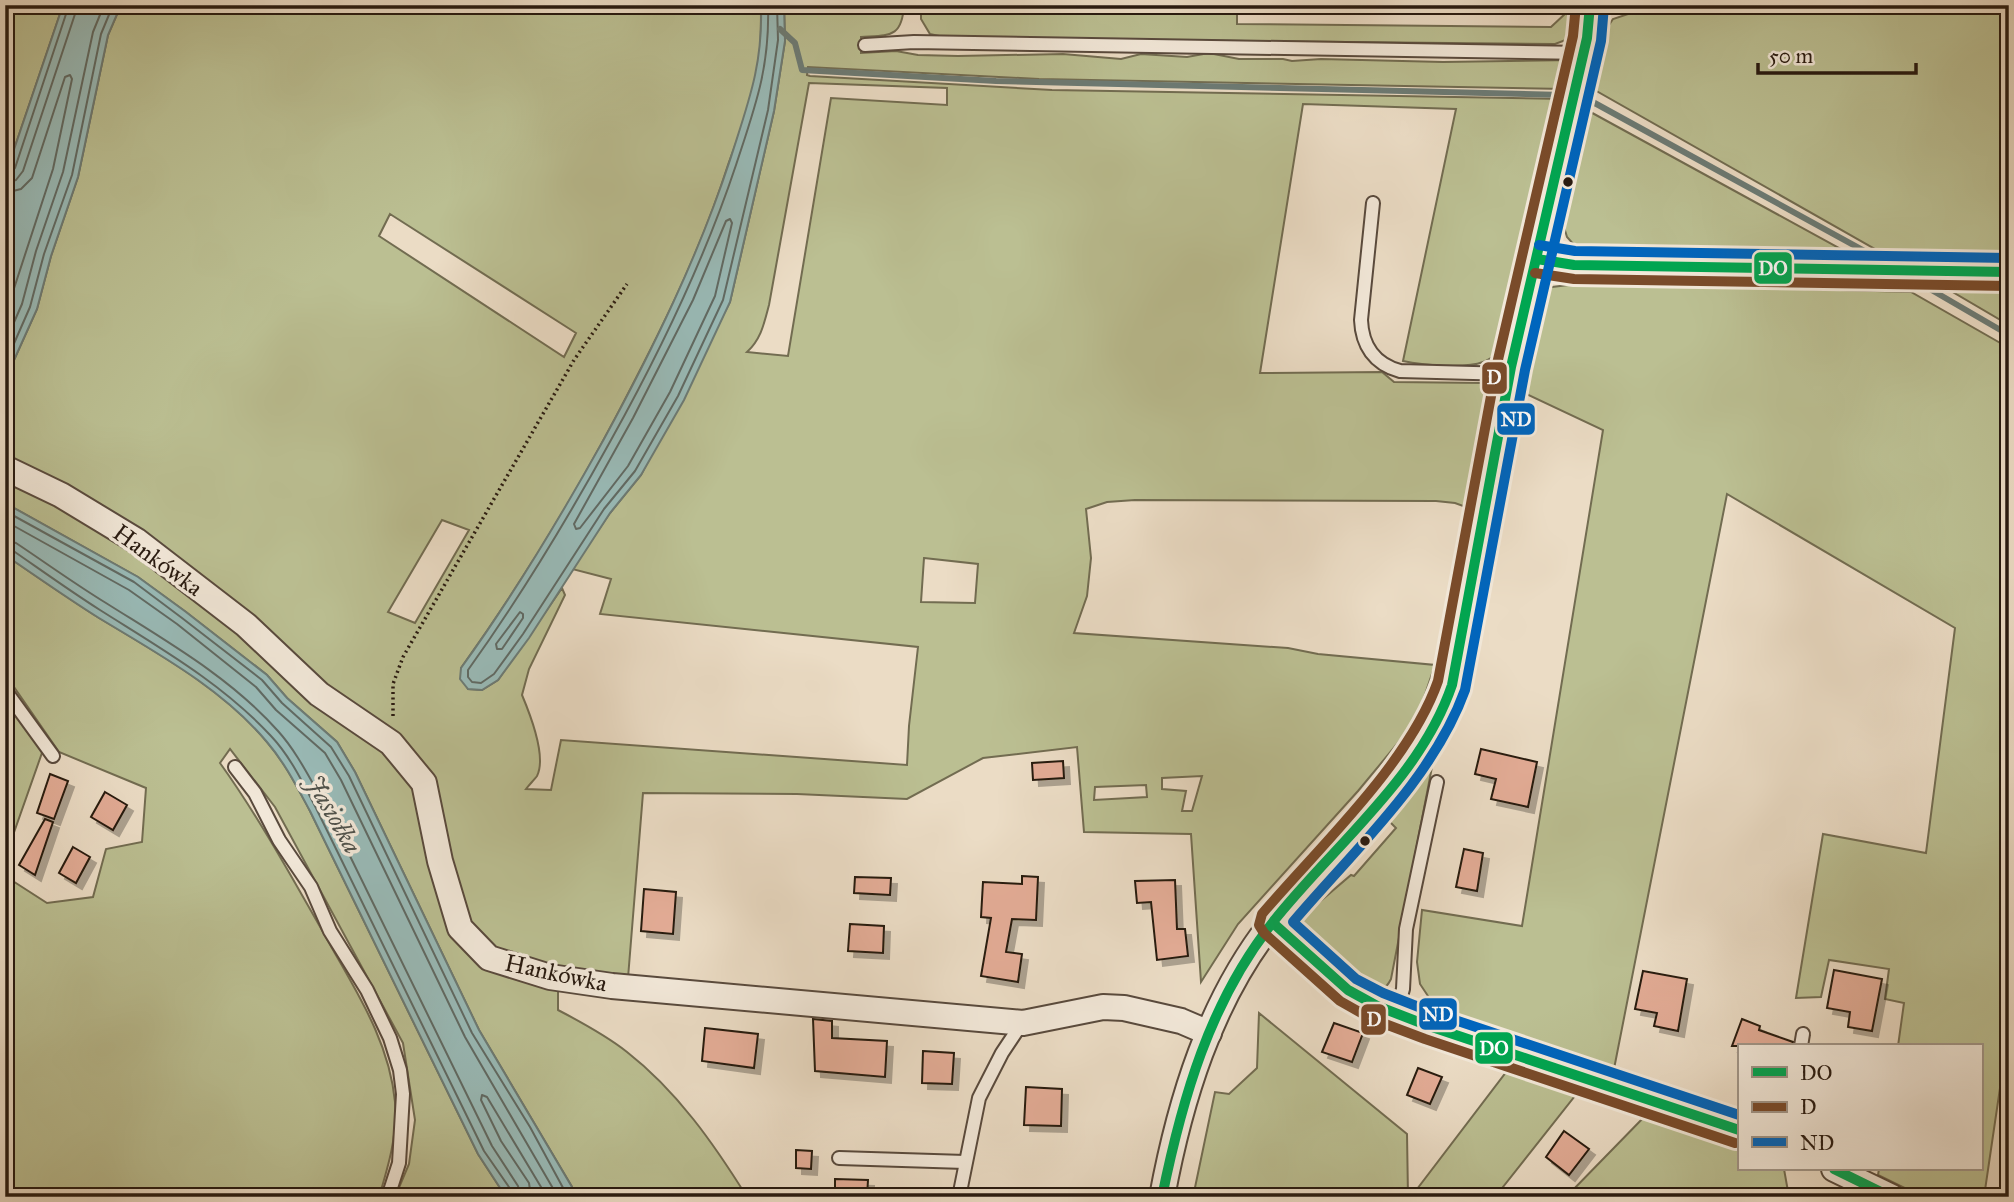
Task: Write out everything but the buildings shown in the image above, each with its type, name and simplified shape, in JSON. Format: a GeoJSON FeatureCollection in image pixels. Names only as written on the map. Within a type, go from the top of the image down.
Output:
{"type":"FeatureCollection","features":[{"type":"Feature","properties":{"kind":"street"},"geometry":{"type":"LineString","coordinates":[[1162,1197],[1172,1143],[1182,1110],[1209,1033],[1242,967],[1273,923],[1365,820],[1440,719],[1452,685],[1510,374],[1583,53],[1590,5]]}},
{"type":"Feature","properties":{"kind":"street"},"geometry":{"type":"LineString","coordinates":[[1537,260],[1574,265],[2009,272]]}},
{"type":"Feature","properties":{"kind":"street","name":"Hankówka"},"geometry":{"type":"LineString","coordinates":[[5,468],[61,495],[137,541],[246,625],[319,694],[391,743],[424,783],[440,861],[460,928],[489,958],[550,977],[612,986],[1023,1023],[1103,1007],[1124,1008],[1181,1021],[1209,1033]]}},
{"type":"Feature","properties":{"kind":"street"},"geometry":{"type":"LineString","coordinates":[[1273,923],[1349,989],[1396,1014],[1738,1130]]}},
{"type":"Feature","properties":{"kind":"street"},"geometry":{"type":"LineString","coordinates":[[1836,1170],[1892,1197]]}},
{"type":"Feature","properties":{"kind":"lane"},"geometry":{"type":"LineString","coordinates":[[865,45],[914,42],[1583,53]]}},
{"type":"Feature","properties":{"kind":"lane"},"geometry":{"type":"LineString","coordinates":[[1373,203],[1361,320],[1362,337],[1373,355],[1385,365],[1400,371],[1510,374]]}},
{"type":"Feature","properties":{"kind":"lane"},"geometry":{"type":"LineString","coordinates":[[5,690],[53,756]]}},
{"type":"Feature","properties":{"kind":"lane"},"geometry":{"type":"LineString","coordinates":[[235,767],[255,793],[279,840],[311,887],[330,931],[367,990],[390,1038],[400,1070],[403,1094],[399,1163],[388,1197]]}},
{"type":"Feature","properties":{"kind":"lane"},"geometry":{"type":"LineString","coordinates":[[1396,1014],[1403,989],[1406,929],[1437,782]]}},
{"type":"Feature","properties":{"kind":"lane"},"geometry":{"type":"LineString","coordinates":[[959,1197],[979,1098],[1002,1053],[1023,1023]]}},
{"type":"Feature","properties":{"kind":"lane"},"geometry":{"type":"LineString","coordinates":[[839,1158],[965,1162]]}},
{"type":"Feature","properties":{"kind":"path"},"geometry":{"type":"LineString","coordinates":[[391,743],[393,684],[403,657],[574,360],[627,284]]}},
{"type":"Feature","properties":{"kind":"green space"},"geometry":{"type":"Polygon","coordinates":[[[5,5],[63,5],[5,176],[5,5]]]}},
{"type":"Feature","properties":{"kind":"green space"},"geometry":{"type":"Polygon","coordinates":[[[121,5],[761,5],[759,60],[750,101],[709,220],[687,273],[636,378],[576,490],[509,598],[461,668],[468,689],[482,690],[498,680],[562,588],[565,595],[529,669],[522,695],[536,735],[540,758],[537,776],[526,789],[551,790],[561,740],[907,765],[918,647],[600,614],[611,579],[572,569],[610,513],[641,475],[730,302],[774,111],[785,41],[784,5],[904,5],[901,24],[897,29],[887,35],[861,37],[861,53],[896,51],[918,55],[958,56],[1063,54],[1121,59],[1141,54],[1187,57],[1209,53],[1239,59],[1292,61],[1572,60],[1565,89],[1039,79],[808,67],[807,75],[810,76],[1052,90],[1564,99],[1507,346],[1483,362],[1455,366],[1403,361],[1456,109],[1303,104],[1260,373],[1382,372],[1394,382],[1485,383],[1496,395],[1474,510],[1455,503],[1436,501],[1135,500],[1107,502],[1086,509],[1091,558],[1087,596],[1074,633],[1288,648],[1318,654],[1435,665],[1420,709],[1402,738],[1358,791],[1238,924],[1201,982],[1191,834],[1084,832],[1077,747],[983,758],[907,799],[797,794],[643,793],[628,978],[586,975],[494,953],[463,917],[436,805],[321,689],[249,620],[5,463],[5,380],[37,309],[51,256],[78,177],[108,35],[121,5]],[[809,83],[769,305],[759,336],[747,352],[788,356],[831,98],[947,105],[947,88],[809,83]],[[390,214],[379,236],[564,357],[576,333],[390,214]],[[442,520],[388,612],[415,623],[469,530],[442,520]],[[924,558],[921,602],[975,603],[978,564],[924,558]],[[1202,776],[1162,778],[1162,789],[1186,791],[1182,811],[1192,811],[1202,776]],[[1146,785],[1095,787],[1094,800],[1147,797],[1146,785]]]}},
{"type":"Feature","properties":{"kind":"green space"},"geometry":{"type":"Polygon","coordinates":[[[921,5],[1237,5],[1237,24],[1551,27],[1566,13],[1575,22],[1571,38],[1555,44],[948,38],[930,34],[921,19],[921,5]]]}},
{"type":"Feature","properties":{"kind":"green space"},"geometry":{"type":"Polygon","coordinates":[[[1631,13],[2009,14],[2009,259],[1889,257],[1593,89],[1603,34],[1613,19],[1631,13]]]}},
{"type":"Feature","properties":{"kind":"green space"},"geometry":{"type":"Polygon","coordinates":[[[1585,109],[1859,259],[1593,253],[1575,246],[1567,237],[1561,217],[1585,109]]]}},
{"type":"Feature","properties":{"kind":"green space"},"geometry":{"type":"Polygon","coordinates":[[[1585,283],[1911,292],[2009,348],[2009,1027],[1984,1197],[1923,1197],[1878,1175],[1879,1170],[1982,1170],[1982,1044],[1898,1044],[1904,1003],[1885,999],[1889,969],[1829,960],[1821,997],[1796,998],[1823,834],[1926,853],[1955,628],[1727,494],[1613,1074],[1537,1055],[1463,1029],[1442,1017],[1420,984],[1417,962],[1422,910],[1522,926],[1603,430],[1522,392],[1540,296],[1552,287],[1585,283]]]}},
{"type":"Feature","properties":{"kind":"green space"},"geometry":{"type":"Polygon","coordinates":[[[1946,288],[2009,289],[2009,325],[1946,288]]]}},
{"type":"Feature","properties":{"kind":"green space"},"geometry":{"type":"Polygon","coordinates":[[[5,472],[137,546],[410,774],[459,932],[558,983],[558,1010],[619,1046],[645,1067],[678,1101],[708,1138],[747,1197],[575,1197],[572,1187],[479,1030],[355,772],[337,742],[287,698],[267,675],[138,577],[5,503],[5,472]]]}},
{"type":"Feature","properties":{"kind":"green space"},"geometry":{"type":"Polygon","coordinates":[[[5,555],[210,689],[250,723],[273,750],[310,811],[478,1154],[506,1197],[395,1197],[409,1164],[415,1120],[403,1043],[275,807],[230,749],[220,763],[273,846],[346,973],[368,1014],[385,1056],[396,1114],[394,1138],[379,1197],[5,1197],[5,876],[47,903],[93,897],[106,849],[142,842],[146,788],[59,752],[5,674],[5,555]]]}},
{"type":"Feature","properties":{"kind":"green space"},"geometry":{"type":"Polygon","coordinates":[[[5,693],[43,750],[5,858],[5,693]]]}},
{"type":"Feature","properties":{"kind":"green space"},"geometry":{"type":"Polygon","coordinates":[[[1430,763],[1432,767],[1391,979],[1381,991],[1365,991],[1309,944],[1313,938],[1303,929],[1302,917],[1351,875],[1354,876],[1396,828],[1389,821],[1410,780],[1423,764],[1430,763]]]}},
{"type":"Feature","properties":{"kind":"green space"},"geometry":{"type":"Polygon","coordinates":[[[1259,1013],[1407,1134],[1408,1197],[1193,1197],[1215,1092],[1229,1094],[1257,1068],[1259,1013]]]}},
{"type":"Feature","properties":{"kind":"green space"},"geometry":{"type":"Polygon","coordinates":[[[1507,1071],[1578,1092],[1495,1197],[1411,1197],[1507,1071]]]}},
{"type":"Feature","properties":{"kind":"green space"},"geometry":{"type":"Polygon","coordinates":[[[1648,1113],[1738,1143],[1738,1170],[1784,1170],[1789,1197],[1566,1197],[1648,1113]]]}},
{"type":"Feature","properties":{"kind":"water"},"geometry":{"type":"Polygon","coordinates":[[[63,5],[121,5],[108,35],[78,177],[51,256],[37,309],[5,380],[5,176],[63,5]]]}},
{"type":"Feature","properties":{"kind":"water"},"geometry":{"type":"Polygon","coordinates":[[[761,5],[784,5],[785,41],[774,111],[730,302],[684,400],[641,475],[610,513],[529,638],[498,680],[482,690],[468,689],[460,679],[461,668],[518,584],[604,439],[640,371],[704,232],[748,102],[760,47],[761,5]]]}},
{"type":"Feature","properties":{"kind":"water","name":"Jasiołka"},"geometry":{"type":"Polygon","coordinates":[[[5,503],[138,577],[267,675],[287,698],[337,742],[355,772],[479,1030],[572,1187],[575,1197],[506,1197],[478,1154],[310,811],[279,758],[250,723],[210,689],[5,555],[5,503]]]}},
{"type":"Feature","properties":{"kind":"waterway"},"geometry":{"type":"LineString","coordinates":[[780,29],[795,43],[802,70],[996,81],[1563,95]]}},
{"type":"Feature","properties":{"kind":"waterway"},"geometry":{"type":"LineString","coordinates":[[1591,101],[1879,259]]}},
{"type":"Feature","properties":{"kind":"waterway"},"geometry":{"type":"LineString","coordinates":[[1923,285],[2009,335]]}},
{"type":"Feature","properties":{"kind":"transit line","name":"D"},"geometry":{"type":"LineString","coordinates":[[1576,5],[1573,36],[1497,364],[1438,681],[1424,712],[1385,774],[1262,914],[1259,925],[1264,933],[1340,1001],[1372,1019],[1735,1143]]}},
{"type":"Feature","properties":{"kind":"transit line","name":"DO"},"geometry":{"type":"LineString","coordinates":[[1162,1197],[1189,1088],[1215,1018],[1232,985],[1273,922],[1397,781],[1438,719],[1452,685],[1511,367],[1587,38],[1590,5]]}},
{"type":"Feature","properties":{"kind":"transit line","name":"ND"},"geometry":{"type":"LineString","coordinates":[[1604,6],[1601,41],[1525,370],[1465,690],[1451,723],[1412,784],[1390,813],[1293,922],[1356,979],[1383,993],[1434,1013],[1738,1115]]}},
{"type":"Feature","properties":{"kind":"transit line","name":"ND"},"geometry":{"type":"LineString","coordinates":[[1539,245],[1575,251],[2009,258]]}},
{"type":"Feature","properties":{"kind":"transit line","name":"DO"},"geometry":{"type":"LineString","coordinates":[[1537,259],[1574,265],[2009,272]]}},
{"type":"Feature","properties":{"kind":"transit line","name":"D"},"geometry":{"type":"LineString","coordinates":[[1535,273],[1574,279],[2009,286]]}},
{"type":"Feature","properties":{"kind":"transit line","name":"DO"},"geometry":{"type":"LineString","coordinates":[[1273,923],[1348,990],[1377,1006],[1738,1130]]}},
{"type":"Feature","properties":{"kind":"transit line","name":"DO"},"geometry":{"type":"LineString","coordinates":[[1836,1170],[1891,1197]]}}]}
